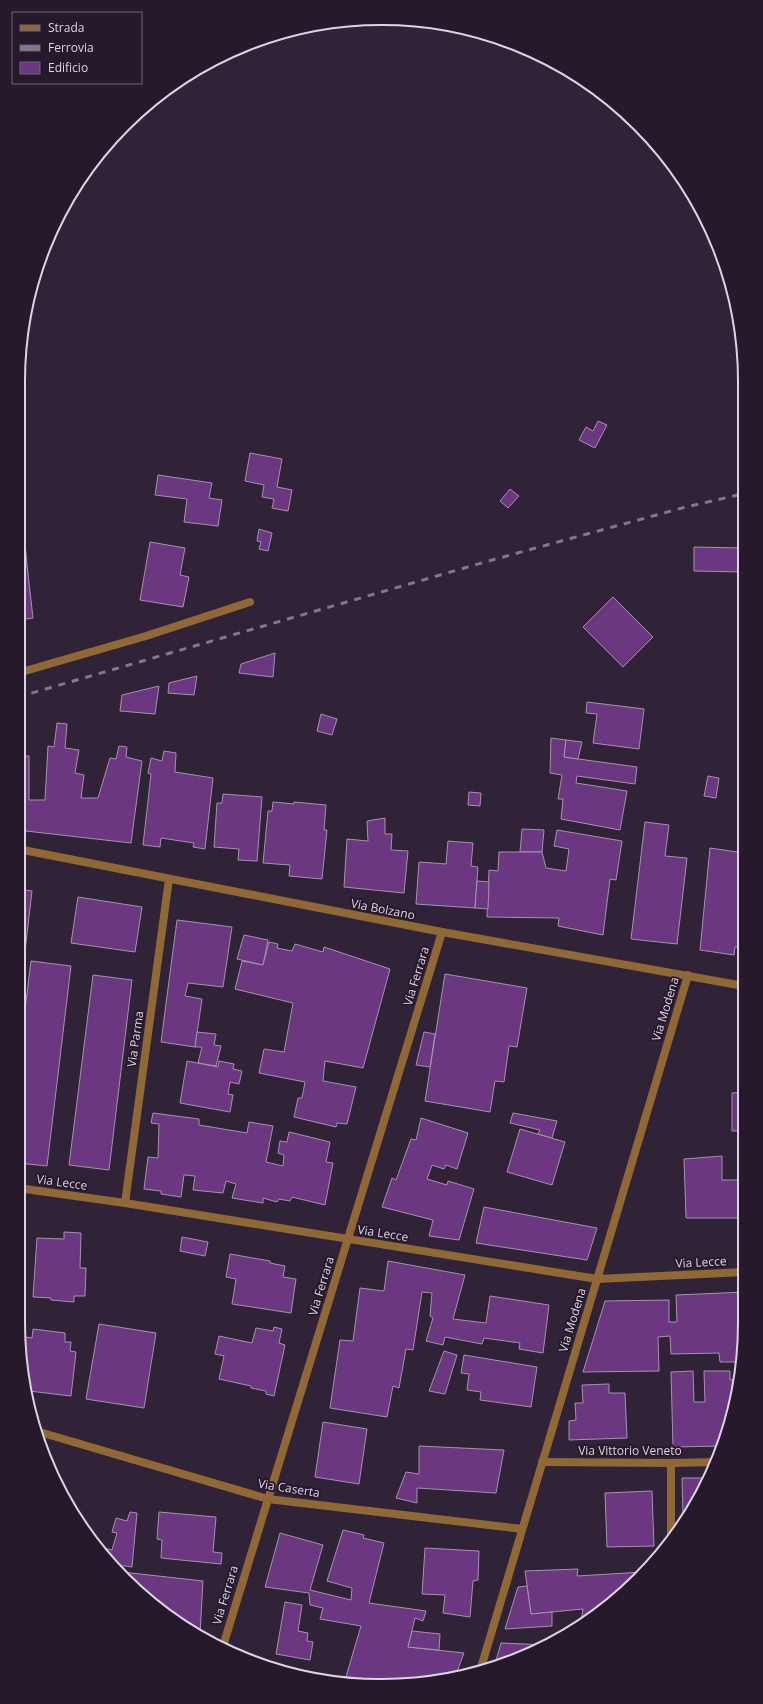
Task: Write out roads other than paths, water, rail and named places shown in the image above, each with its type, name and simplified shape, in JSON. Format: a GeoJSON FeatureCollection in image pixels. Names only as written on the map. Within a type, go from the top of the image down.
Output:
{"type":"FeatureCollection","features":[{"type":"Feature","properties":{"kind":"street"},"geometry":{"type":"LineString","coordinates":[[25,671],[146,636],[250,602]]}},
{"type":"Feature","properties":{"kind":"street","name":"Via Bolzano"},"geometry":{"type":"LineString","coordinates":[[25,850],[442,932],[738,985]]}},
{"type":"Feature","properties":{"kind":"street","name":"Via Parma"},"geometry":{"type":"LineString","coordinates":[[125,1203],[169,879]]}},
{"type":"Feature","properties":{"kind":"street","name":"Via Ferrara"},"geometry":{"type":"LineString","coordinates":[[224,1642],[442,932]]}},
{"type":"Feature","properties":{"kind":"street","name":"Via Modena"},"geometry":{"type":"LineString","coordinates":[[482,1664],[688,975]]}},
{"type":"Feature","properties":{"kind":"street","name":"Via Lecce"},"geometry":{"type":"LineString","coordinates":[[25,1189],[125,1203],[597,1280],[738,1272]]}},
{"type":"Feature","properties":{"kind":"street","name":"Via Caserta"},"geometry":{"type":"LineString","coordinates":[[43,1433],[268,1499],[522,1529]]}},
{"type":"Feature","properties":{"kind":"street","name":"Via Vittorio Veneto"},"geometry":{"type":"LineString","coordinates":[[542,1462],[709,1462]]}},
{"type":"Feature","properties":{"kind":"street"},"geometry":{"type":"LineString","coordinates":[[670,1463],[671,1531]]}},
{"type":"Feature","properties":{"kind":"railway"},"geometry":{"type":"LineString","coordinates":[[25,695],[492,560],[682,508],[738,495]]}}]}
